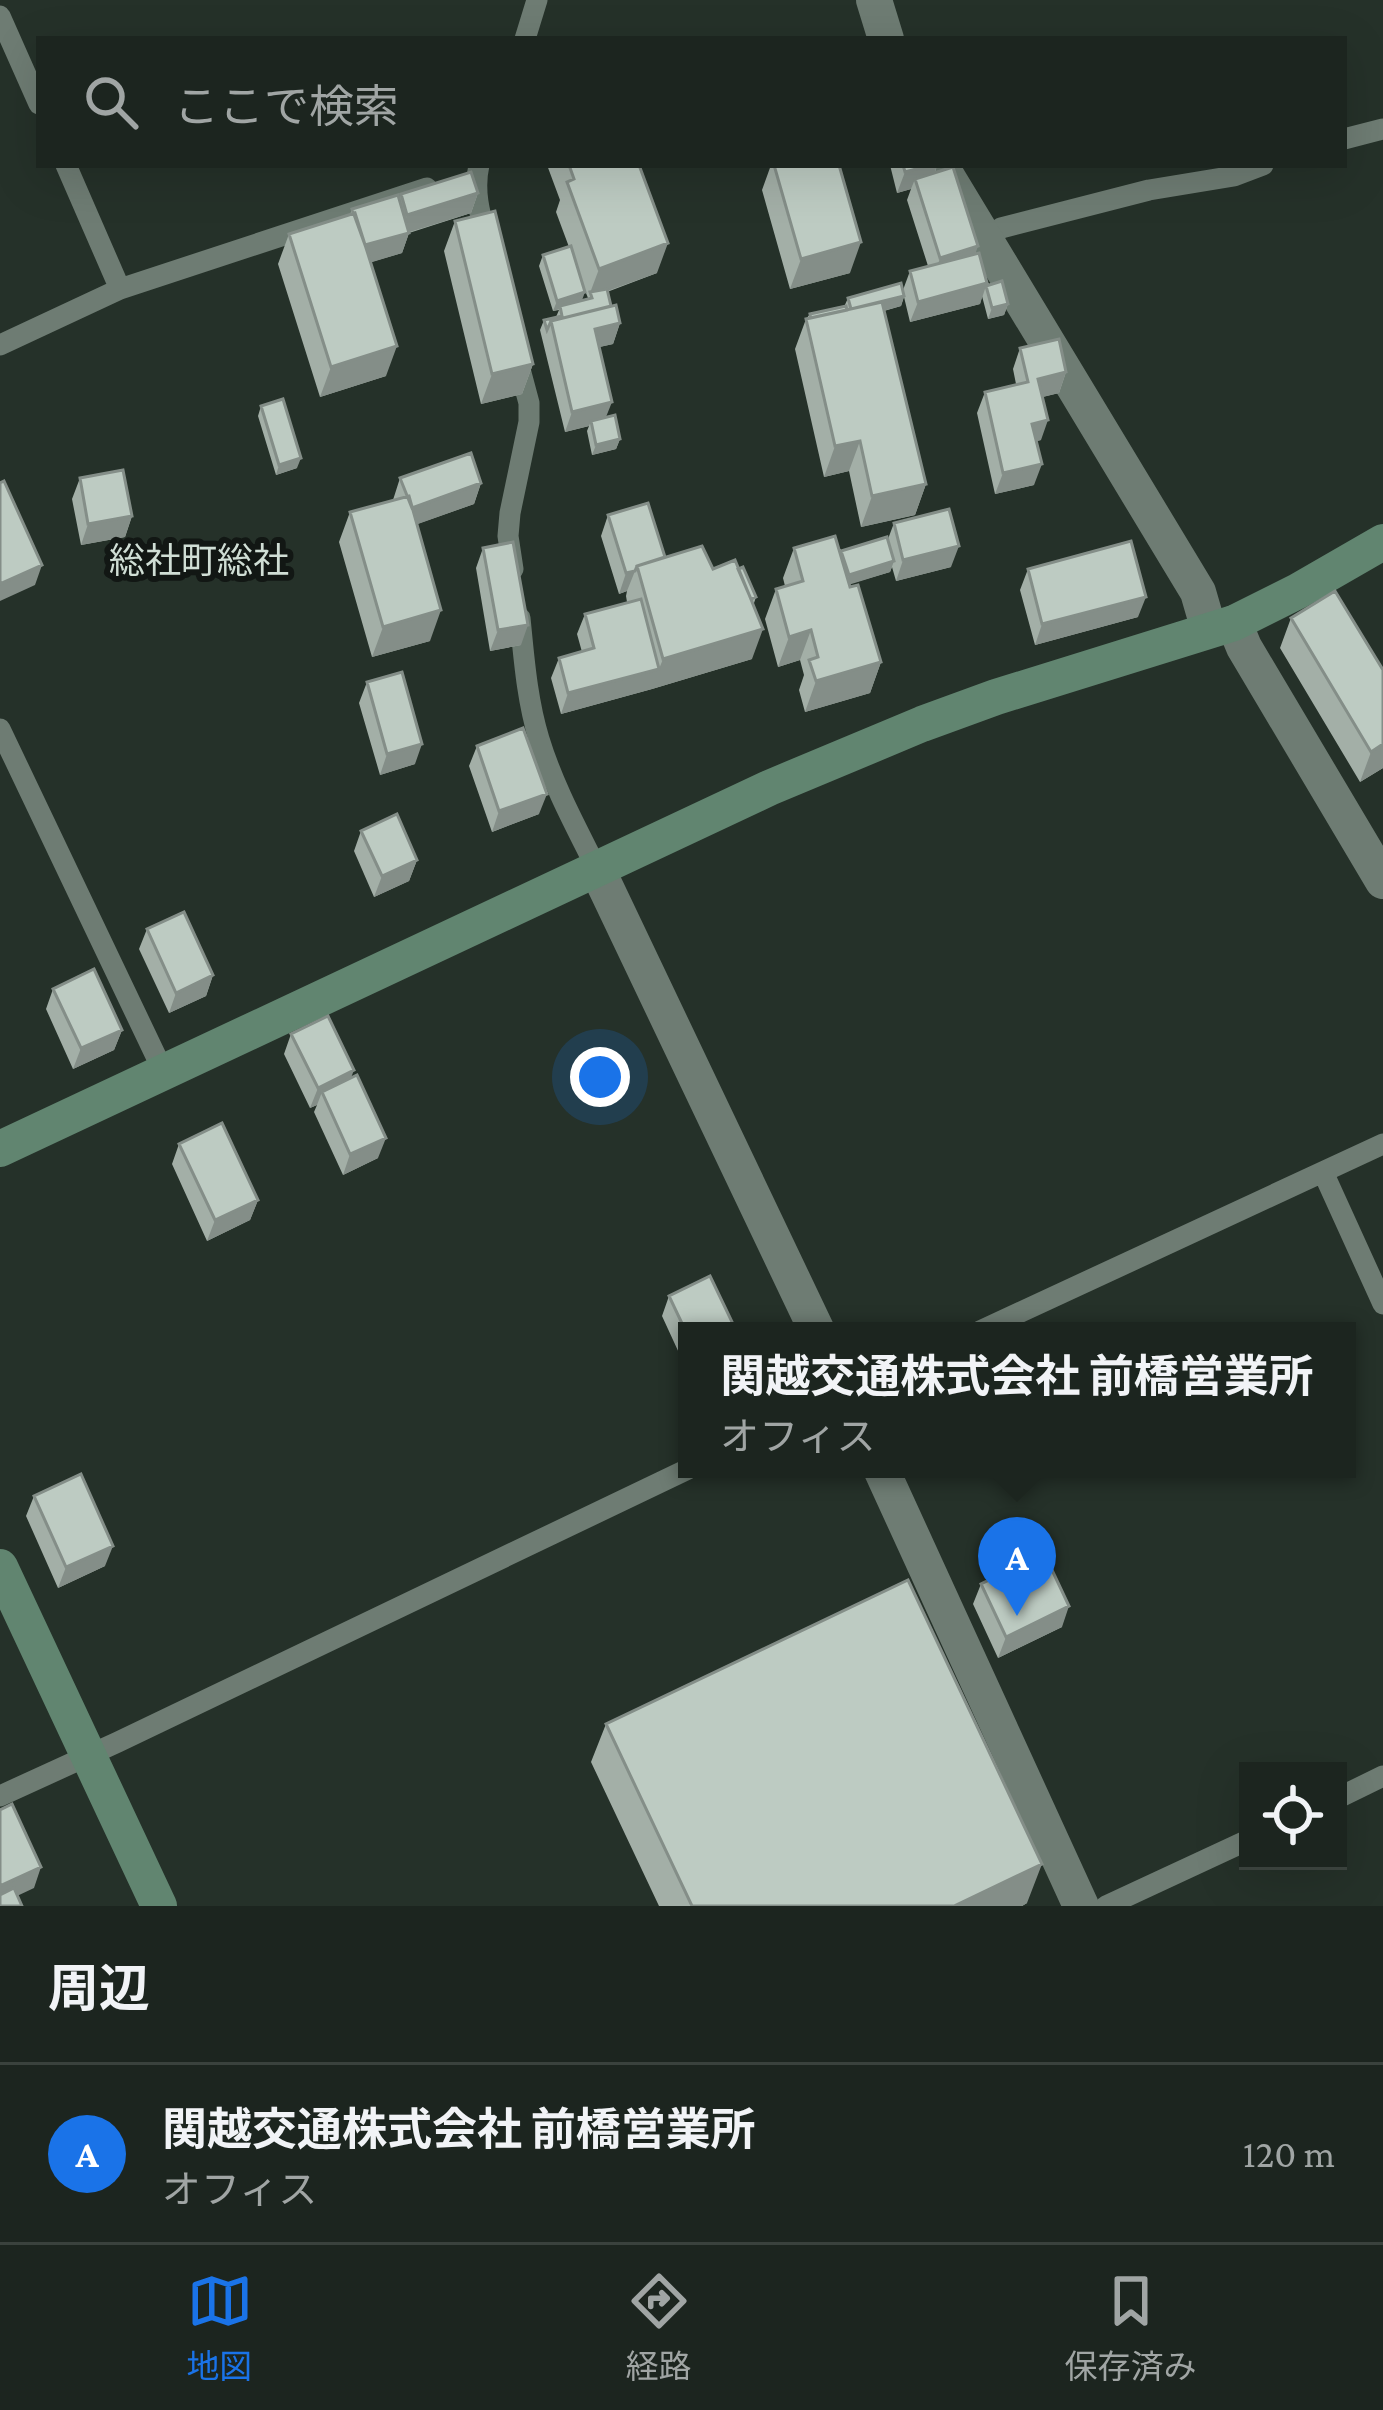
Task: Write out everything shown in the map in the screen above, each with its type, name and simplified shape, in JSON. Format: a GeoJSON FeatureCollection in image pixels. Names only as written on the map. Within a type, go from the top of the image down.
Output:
{"type":"FeatureCollection","features":[{"type":"Feature","properties":{"kind":"street"},"geometry":{"type":"LineString","coordinates":[[874,0],[885,36]]}},
{"type":"Feature","properties":{"kind":"street"},"geometry":{"type":"LineString","coordinates":[[942,168],[1198,592],[1221,626],[1244,647],[1383,881]]}},
{"type":"Feature","properties":{"kind":"street"},"geometry":{"type":"LineString","coordinates":[[0,1149],[769,788],[922,724],[1221,626],[1298,591],[1383,542]]}},
{"type":"Feature","properties":{"kind":"street"},"geometry":{"type":"LineString","coordinates":[[597,869],[813,1322]]}},
{"type":"Feature","properties":{"kind":"street"},"geometry":{"type":"LineString","coordinates":[[885,1478],[1081,1906]]}},
{"type":"Feature","properties":{"kind":"street"},"geometry":{"type":"LineString","coordinates":[[0,1568],[159,1906]]}},
{"type":"Feature","properties":{"kind":"lane"},"geometry":{"type":"LineString","coordinates":[[526,36],[537,0]]}},
{"type":"Feature","properties":{"kind":"lane"},"geometry":{"type":"LineString","coordinates":[[0,16],[36,97]]}},
{"type":"Feature","properties":{"kind":"lane"},"geometry":{"type":"LineString","coordinates":[[1347,138],[1383,129]]}},
{"type":"Feature","properties":{"kind":"lane"},"geometry":{"type":"LineString","coordinates":[[67,168],[120,289]]}},
{"type":"Feature","properties":{"kind":"lane"},"geometry":{"type":"LineString","coordinates":[[986,240],[1000,228],[1255,168]]}},
{"type":"Feature","properties":{"kind":"lane"},"geometry":{"type":"LineString","coordinates":[[0,345],[120,289],[477,173],[477,202],[494,269]]}},
{"type":"Feature","properties":{"kind":"lane"},"geometry":{"type":"LineString","coordinates":[[512,336],[529,403],[529,422],[508,536],[531,705],[548,766],[597,869]]}},
{"type":"Feature","properties":{"kind":"lane"},"geometry":{"type":"LineString","coordinates":[[0,729],[164,1073]]}},
{"type":"Feature","properties":{"kind":"lane"},"geometry":{"type":"LineString","coordinates":[[999,1322],[1383,1144]]}},
{"type":"Feature","properties":{"kind":"lane"},"geometry":{"type":"LineString","coordinates":[[1323,1172],[1383,1304]]}},
{"type":"Feature","properties":{"kind":"lane"},"geometry":{"type":"LineString","coordinates":[[0,1796],[678,1474]]}},
{"type":"Feature","properties":{"kind":"lane"},"geometry":{"type":"LineString","coordinates":[[1347,1794],[1383,1777]]}},
{"type":"Feature","properties":{"kind":"lane"},"geometry":{"type":"LineString","coordinates":[[1106,1906],[1239,1844]]}},
{"type":"Feature","properties":{"kind":"building"},"geometry":{"type":"Polygon","coordinates":[[[570,168],[640,168],[668,243],[599,269],[567,182],[574,179],[570,168]]]}},
{"type":"Feature","properties":{"kind":"building"},"geometry":{"type":"Polygon","coordinates":[[[775,168],[840,168],[861,242],[801,259],[775,168]]]}},
{"type":"Feature","properties":{"kind":"building"},"geometry":{"type":"Polygon","coordinates":[[[953,168],[978,246],[940,258],[915,179],[953,168]]]}},
{"type":"Feature","properties":{"kind":"building"},"geometry":{"type":"Polygon","coordinates":[[[471,172],[478,193],[407,215],[401,194],[471,172]]]}},
{"type":"Feature","properties":{"kind":"building"},"geometry":{"type":"Polygon","coordinates":[[[398,195],[409,233],[365,245],[352,209],[398,195]]]}},
{"type":"Feature","properties":{"kind":"building"},"geometry":{"type":"Polygon","coordinates":[[[495,211],[533,364],[492,374],[455,221],[495,211]]]}},
{"type":"Feature","properties":{"kind":"building"},"geometry":{"type":"Polygon","coordinates":[[[355,213],[397,346],[331,367],[289,234],[355,213]]]}},
{"type":"Feature","properties":{"kind":"building"},"geometry":{"type":"Polygon","coordinates":[[[571,246],[585,292],[557,301],[543,255],[571,246]]]}},
{"type":"Feature","properties":{"kind":"building"},"geometry":{"type":"Polygon","coordinates":[[[979,253],[987,283],[918,302],[910,271],[979,253]]]}},
{"type":"Feature","properties":{"kind":"building"},"geometry":{"type":"Polygon","coordinates":[[[1002,281],[1008,304],[992,308],[986,286],[1002,281]]]}},
{"type":"Feature","properties":{"kind":"building"},"geometry":{"type":"Polygon","coordinates":[[[901,283],[904,296],[851,309],[848,298],[901,283]]]}},
{"type":"Feature","properties":{"kind":"building"},"geometry":{"type":"Polygon","coordinates":[[[607,289],[611,306],[551,321],[547,330],[544,320],[562,316],[560,306],[607,289]]]}},
{"type":"Feature","properties":{"kind":"building"},"geometry":{"type":"Polygon","coordinates":[[[882,302],[926,484],[872,496],[860,441],[835,446],[806,319],[882,302]]]}},
{"type":"Feature","properties":{"kind":"building"},"geometry":{"type":"Polygon","coordinates":[[[616,305],[620,323],[595,329],[612,402],[572,412],[551,321],[616,305]]]}},
{"type":"Feature","properties":{"kind":"building"},"geometry":{"type":"Polygon","coordinates":[[[846,306],[847,310],[811,318],[810,314],[846,306]]]}},
{"type":"Feature","properties":{"kind":"building"},"geometry":{"type":"Polygon","coordinates":[[[1059,339],[1066,372],[1038,379],[1048,420],[1032,424],[1042,464],[1003,473],[985,392],[1028,382],[1020,348],[1059,339]]]}},
{"type":"Feature","properties":{"kind":"building"},"geometry":{"type":"Polygon","coordinates":[[[283,399],[301,458],[279,465],[261,406],[283,399]]]}},
{"type":"Feature","properties":{"kind":"building"},"geometry":{"type":"Polygon","coordinates":[[[615,415],[620,439],[596,445],[591,421],[615,415]]]}},
{"type":"Feature","properties":{"kind":"building"},"geometry":{"type":"Polygon","coordinates":[[[471,453],[481,483],[412,508],[400,478],[471,453]]]}},
{"type":"Feature","properties":{"kind":"building"},"geometry":{"type":"Polygon","coordinates":[[[123,470],[132,516],[88,524],[80,478],[123,470]]]}},
{"type":"Feature","properties":{"kind":"building"},"geometry":{"type":"Polygon","coordinates":[[[4,481],[42,565],[0,584],[0,483],[4,481]]]}},
{"type":"Feature","properties":{"kind":"building"},"geometry":{"type":"Polygon","coordinates":[[[409,496],[441,610],[383,627],[350,512],[409,496]]]}},
{"type":"Feature","properties":{"kind":"building"},"geometry":{"type":"Polygon","coordinates":[[[648,503],[665,557],[626,573],[608,515],[648,503]]]}},
{"type":"Feature","properties":{"kind":"building"},"geometry":{"type":"Polygon","coordinates":[[[949,509],[959,546],[903,560],[894,523],[949,509]]]}},
{"type":"Feature","properties":{"kind":"building"},"geometry":{"type":"Polygon","coordinates":[[[835,536],[850,587],[858,585],[881,662],[816,681],[809,660],[818,657],[811,630],[789,637],[776,589],[803,581],[794,548],[835,536]]]}},
{"type":"Feature","properties":{"kind":"building"},"geometry":{"type":"Polygon","coordinates":[[[887,537],[894,561],[849,575],[841,551],[887,537]]]}},
{"type":"Feature","properties":{"kind":"building"},"geometry":{"type":"Polygon","coordinates":[[[1131,541],[1146,597],[1042,624],[1028,569],[1131,541]]]}},
{"type":"Feature","properties":{"kind":"building"},"geometry":{"type":"Polygon","coordinates":[[[513,542],[528,625],[498,630],[483,548],[513,542]]]}},
{"type":"Feature","properties":{"kind":"building"},"geometry":{"type":"Polygon","coordinates":[[[702,546],[713,569],[735,560],[763,629],[663,659],[637,566],[702,546]]]}},
{"type":"Feature","properties":{"kind":"building"},"geometry":{"type":"Polygon","coordinates":[[[743,567],[756,597],[751,599],[738,569],[743,567]]]}},
{"type":"Feature","properties":{"kind":"building"},"geometry":{"type":"Polygon","coordinates":[[[1335,591],[1383,670],[1383,744],[1371,752],[1291,618],[1335,591]]]}},
{"type":"Feature","properties":{"kind":"building"},"geometry":{"type":"Polygon","coordinates":[[[641,599],[659,669],[568,693],[559,658],[594,648],[585,614],[641,599]]]}},
{"type":"Feature","properties":{"kind":"building"},"geometry":{"type":"Polygon","coordinates":[[[402,672],[422,744],[387,754],[367,682],[402,672]]]}},
{"type":"Feature","properties":{"kind":"building"},"geometry":{"type":"Polygon","coordinates":[[[523,728],[547,794],[499,811],[477,746],[523,728]]]}},
{"type":"Feature","properties":{"kind":"building"},"geometry":{"type":"Polygon","coordinates":[[[397,814],[417,860],[382,876],[361,831],[397,814]]]}},
{"type":"Feature","properties":{"kind":"building"},"geometry":{"type":"Polygon","coordinates":[[[184,912],[213,975],[176,993],[147,929],[184,912]]]}},
{"type":"Feature","properties":{"kind":"building"},"geometry":{"type":"Polygon","coordinates":[[[94,969],[122,1030],[81,1048],[53,989],[94,969]]]}},
{"type":"Feature","properties":{"kind":"building"},"geometry":{"type":"Polygon","coordinates":[[[328,1016],[354,1070],[318,1088],[291,1034],[328,1016]]]}},
{"type":"Feature","properties":{"kind":"building"},"geometry":{"type":"Polygon","coordinates":[[[357,1075],[386,1138],[350,1154],[322,1092],[357,1075]]]}},
{"type":"Feature","properties":{"kind":"building"},"geometry":{"type":"Polygon","coordinates":[[[222,1123],[258,1200],[215,1220],[179,1144],[222,1123]]]}},
{"type":"Feature","properties":{"kind":"building"},"geometry":{"type":"Polygon","coordinates":[[[710,1276],[732,1322],[681,1322],[669,1296],[710,1276]]]}},
{"type":"Feature","properties":{"kind":"building"},"geometry":{"type":"Polygon","coordinates":[[[81,1474],[113,1546],[66,1567],[34,1496],[81,1474]]]}},
{"type":"Feature","properties":{"kind":"building"},"geometry":{"type":"Polygon","coordinates":[[[1044,1553],[1069,1606],[1006,1637],[981,1584],[1044,1553]]]}},
{"type":"Feature","properties":{"kind":"building"},"geometry":{"type":"Polygon","coordinates":[[[908,1580],[1042,1864],[954,1906],[692,1906],[606,1724],[908,1580]]]}},
{"type":"Feature","properties":{"kind":"building"},"geometry":{"type":"Polygon","coordinates":[[[12,1804],[41,1867],[0,1886],[0,1810],[12,1804]]]}},
{"type":"Feature","properties":{"kind":"building"},"geometry":{"type":"Polygon","coordinates":[[[14,1888],[22,1906],[0,1906],[0,1895],[14,1888]]]}},
{"type":"Feature","properties":{"kind":"place","name":"関越交通株式会社 前橋営業所"},"geometry":{"type":"Point","coordinates":[1017,1616]}},
{"type":"Feature","properties":{"kind":"district","name":"総社町総社"},"geometry":{"type":"Point","coordinates":[199,560]}}]}
